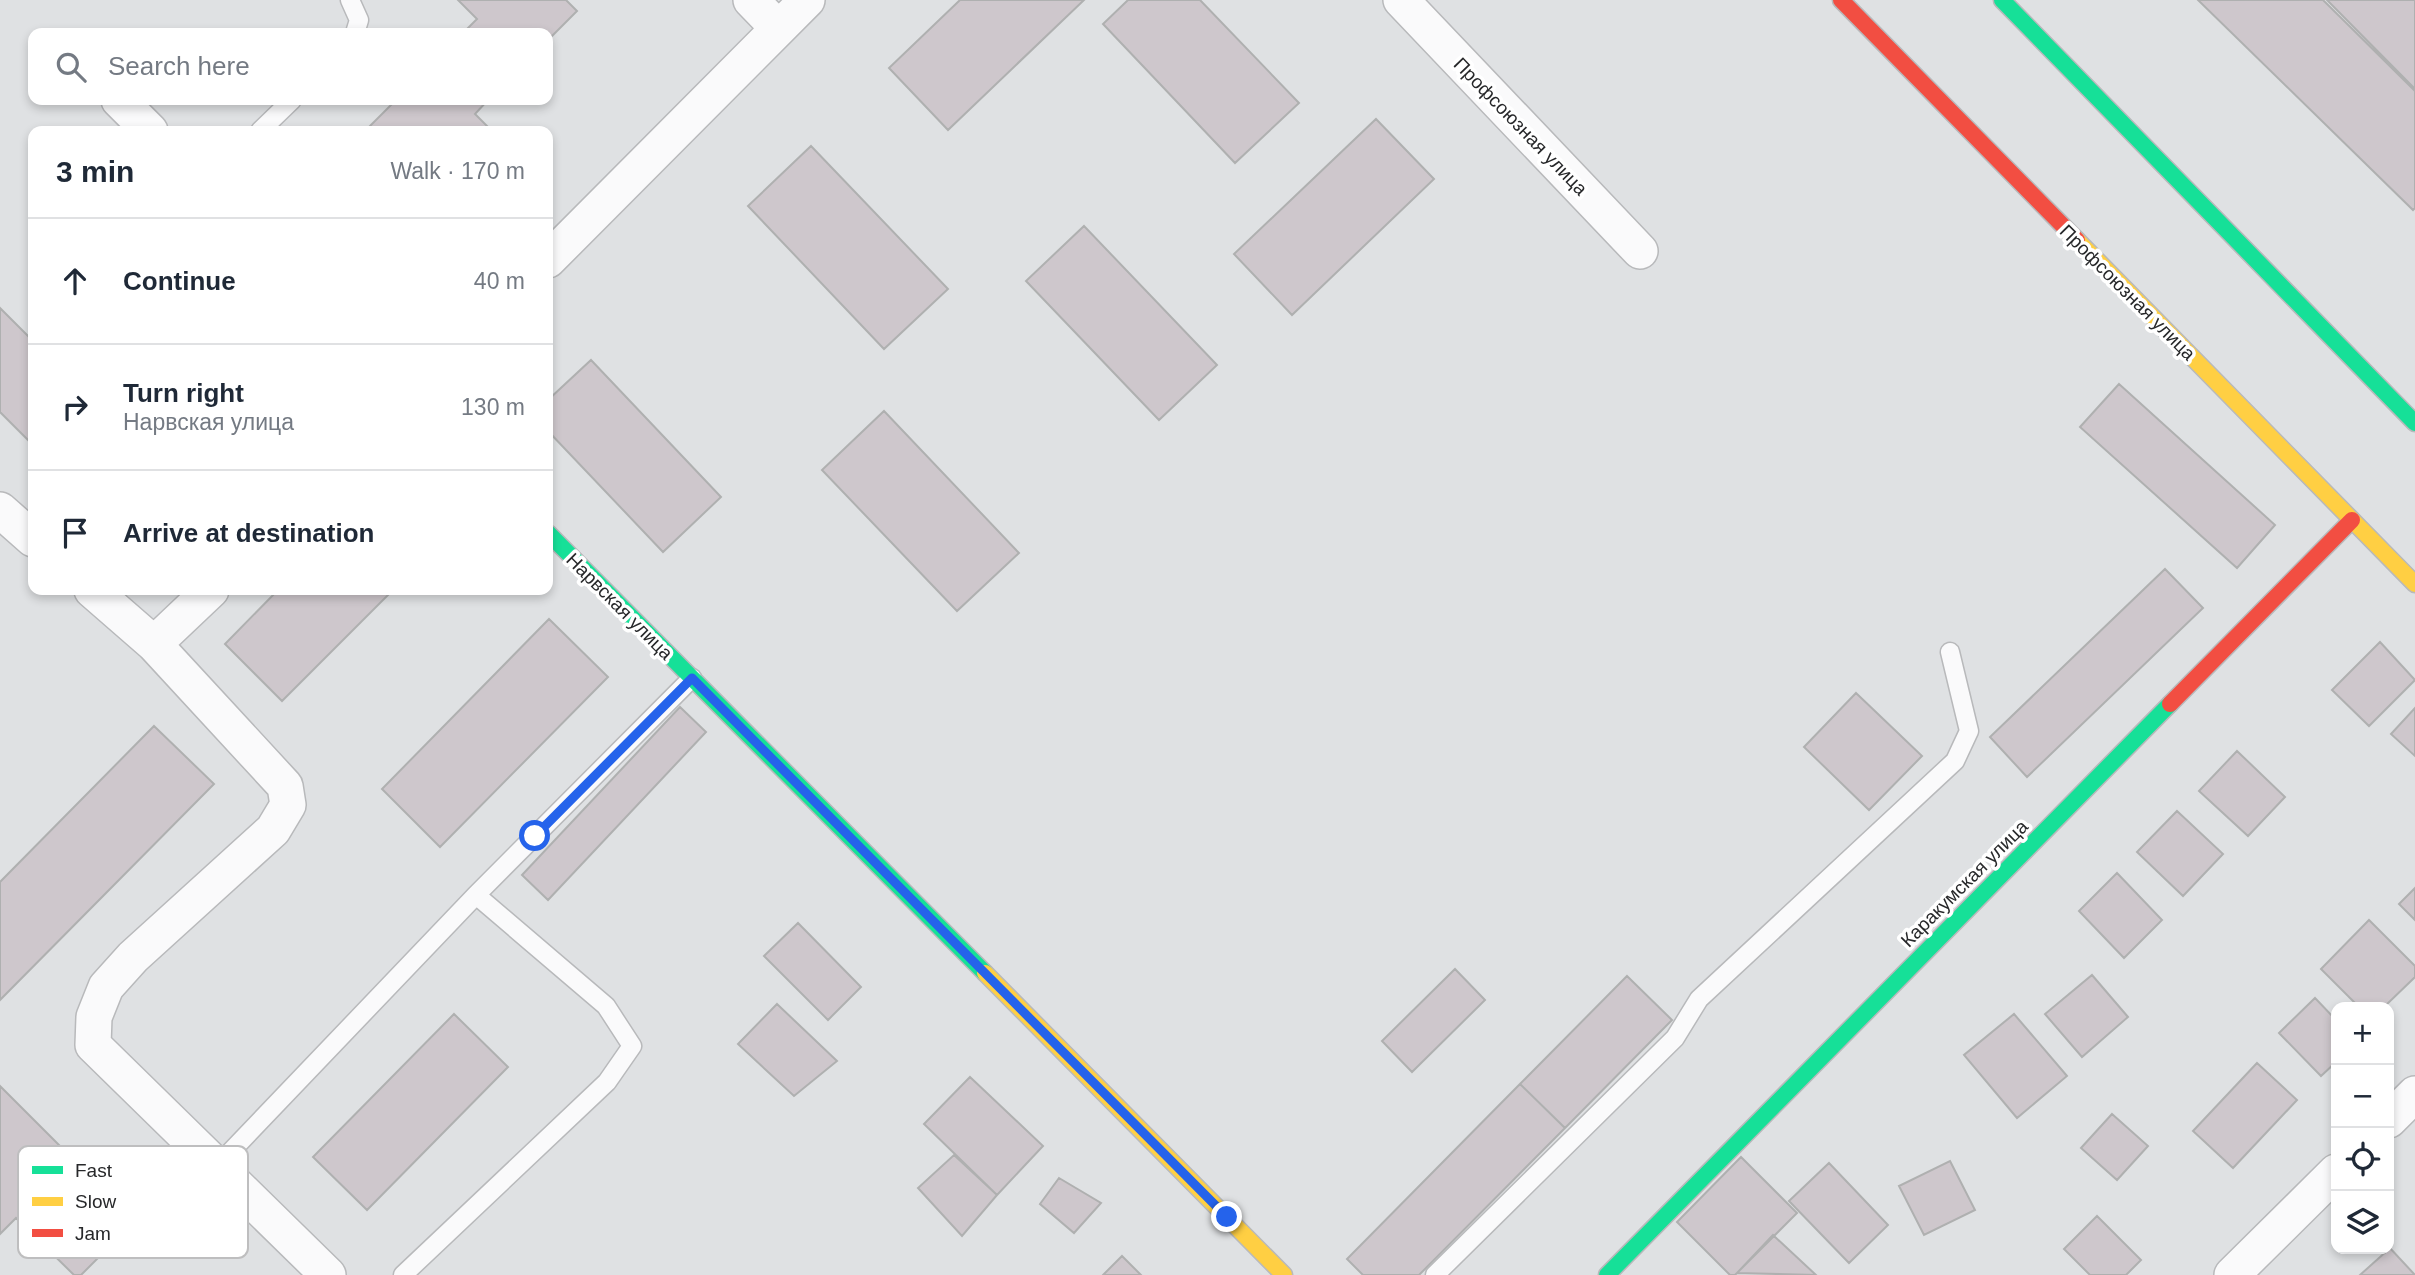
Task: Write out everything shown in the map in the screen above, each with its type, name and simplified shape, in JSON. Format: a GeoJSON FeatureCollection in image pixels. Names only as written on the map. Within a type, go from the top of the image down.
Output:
{"type":"FeatureCollection","features":[{"type":"Feature","properties":{"kind":"street"},"geometry":{"type":"LineString","coordinates":[[751,0],[778,28]]}},
{"type":"Feature","properties":{"kind":"street"},"geometry":{"type":"LineString","coordinates":[[553,255],[807,0]]}},
{"type":"Feature","properties":{"kind":"street","name":"Профсоюзная улица"},"geometry":{"type":"LineString","coordinates":[[1401,0],[1640,251]]}},
{"type":"Feature","properties":{"kind":"street","name":"Профсоюзная улица"},"geometry":{"type":"LineString","coordinates":[[1840,0],[2415,584]]}},
{"type":"Feature","properties":{"kind":"street"},"geometry":{"type":"LineString","coordinates":[[2002,0],[2415,423]]}},
{"type":"Feature","properties":{"kind":"street"},"geometry":{"type":"LineString","coordinates":[[124,105],[145,126]]}},
{"type":"Feature","properties":{"kind":"street"},"geometry":{"type":"LineString","coordinates":[[0,510],[28,535]]}},
{"type":"Feature","properties":{"kind":"street","name":"Каракумская улица"},"geometry":{"type":"LineString","coordinates":[[1607,1275],[2352,520]]}},
{"type":"Feature","properties":{"kind":"street","name":"Нарвская улица"},"geometry":{"type":"LineString","coordinates":[[553,538],[1284,1275]]}},
{"type":"Feature","properties":{"kind":"street"},"geometry":{"type":"LineString","coordinates":[[98,595],[154,644],[285,786],[288,805],[273,830],[133,957],[106,987],[94,1017],[93,1045],[196,1146]]}},
{"type":"Feature","properties":{"kind":"street"},"geometry":{"type":"LineString","coordinates":[[154,644],[206,595]]}},
{"type":"Feature","properties":{"kind":"street"},"geometry":{"type":"LineString","coordinates":[[2394,1115],[2415,1094]]}},
{"type":"Feature","properties":{"kind":"street"},"geometry":{"type":"LineString","coordinates":[[2232,1275],[2331,1177]]}},
{"type":"Feature","properties":{"kind":"street"},"geometry":{"type":"LineString","coordinates":[[248,1197],[328,1275]]}},
{"type":"Feature","properties":{"kind":"lane"},"geometry":{"type":"LineString","coordinates":[[350,0],[359,20],[357,28]]}},
{"type":"Feature","properties":{"kind":"lane"},"geometry":{"type":"LineString","coordinates":[[265,126],[287,105]]}},
{"type":"Feature","properties":{"kind":"lane"},"geometry":{"type":"LineString","coordinates":[[1435,1275],[1675,1038],[1699,999],[1955,761],[1969,731],[1950,652]]}},
{"type":"Feature","properties":{"kind":"lane"},"geometry":{"type":"LineString","coordinates":[[237,1146],[477,895],[692,678]]}},
{"type":"Feature","properties":{"kind":"lane"},"geometry":{"type":"LineString","coordinates":[[403,1275],[607,1082],[632,1045],[606,1006],[477,895]]}},
{"type":"Feature","properties":{"kind":"building"},"geometry":{"type":"Polygon","coordinates":[[[458,0],[566,0],[577,11],[553,35],[553,28],[468,28],[477,19],[458,0]]]}},
{"type":"Feature","properties":{"kind":"building"},"geometry":{"type":"Polygon","coordinates":[[[960,0],[1084,0],[948,130],[889,68],[960,0]]]}},
{"type":"Feature","properties":{"kind":"building"},"geometry":{"type":"Polygon","coordinates":[[[1128,0],[1200,0],[1299,103],[1235,163],[1103,24],[1128,0]]]}},
{"type":"Feature","properties":{"kind":"building"},"geometry":{"type":"Polygon","coordinates":[[[2198,0],[2323,0],[2415,91],[2415,208],[2413,210],[2198,0]]]}},
{"type":"Feature","properties":{"kind":"building"},"geometry":{"type":"Polygon","coordinates":[[[2327,0],[2415,0],[2415,89],[2327,0]]]}},
{"type":"Feature","properties":{"kind":"building"},"geometry":{"type":"Polygon","coordinates":[[[391,105],[483,105],[475,114],[487,126],[370,126],[391,105]]]}},
{"type":"Feature","properties":{"kind":"building"},"geometry":{"type":"Polygon","coordinates":[[[1376,119],[1434,179],[1292,315],[1234,254],[1376,119]]]}},
{"type":"Feature","properties":{"kind":"building"},"geometry":{"type":"Polygon","coordinates":[[[811,146],[948,289],[884,349],[748,206],[811,146]]]}},
{"type":"Feature","properties":{"kind":"building"},"geometry":{"type":"Polygon","coordinates":[[[1084,226],[1217,365],[1159,420],[1026,281],[1084,226]]]}},
{"type":"Feature","properties":{"kind":"building"},"geometry":{"type":"Polygon","coordinates":[[[0,308],[28,336],[28,440],[0,412],[0,308]]]}},
{"type":"Feature","properties":{"kind":"building"},"geometry":{"type":"Polygon","coordinates":[[[591,360],[721,497],[663,552],[553,436],[553,395],[591,360]]]}},
{"type":"Feature","properties":{"kind":"building"},"geometry":{"type":"Polygon","coordinates":[[[2119,384],[2275,525],[2237,568],[2080,427],[2119,384]]]}},
{"type":"Feature","properties":{"kind":"building"},"geometry":{"type":"Polygon","coordinates":[[[884,411],[1019,553],[957,611],[822,470],[884,411]]]}},
{"type":"Feature","properties":{"kind":"building"},"geometry":{"type":"Polygon","coordinates":[[[2165,569],[2203,608],[2027,777],[1990,737],[2165,569]]]}},
{"type":"Feature","properties":{"kind":"building"},"geometry":{"type":"Polygon","coordinates":[[[273,595],[388,595],[282,701],[225,644],[273,595]]]}},
{"type":"Feature","properties":{"kind":"building"},"geometry":{"type":"Polygon","coordinates":[[[549,619],[608,677],[440,847],[382,789],[549,619]]]}},
{"type":"Feature","properties":{"kind":"building"},"geometry":{"type":"Polygon","coordinates":[[[2380,642],[2415,680],[2369,726],[2332,690],[2380,642]]]}},
{"type":"Feature","properties":{"kind":"building"},"geometry":{"type":"Polygon","coordinates":[[[1856,693],[1922,756],[1869,810],[1804,747],[1856,693]]]}},
{"type":"Feature","properties":{"kind":"building"},"geometry":{"type":"Polygon","coordinates":[[[680,707],[706,732],[548,900],[522,875],[680,707]]]}},
{"type":"Feature","properties":{"kind":"building"},"geometry":{"type":"Polygon","coordinates":[[[2415,708],[2415,756],[2391,734],[2415,708]]]}},
{"type":"Feature","properties":{"kind":"building"},"geometry":{"type":"Polygon","coordinates":[[[154,726],[214,784],[0,1000],[0,882],[154,726]]]}},
{"type":"Feature","properties":{"kind":"building"},"geometry":{"type":"Polygon","coordinates":[[[2237,751],[2285,797],[2248,836],[2199,791],[2237,751]]]}},
{"type":"Feature","properties":{"kind":"building"},"geometry":{"type":"Polygon","coordinates":[[[2177,811],[2223,854],[2183,896],[2137,852],[2177,811]]]}},
{"type":"Feature","properties":{"kind":"building"},"geometry":{"type":"Polygon","coordinates":[[[2117,873],[2162,920],[2124,958],[2079,911],[2117,873]]]}},
{"type":"Feature","properties":{"kind":"building"},"geometry":{"type":"Polygon","coordinates":[[[2415,888],[2415,920],[2399,904],[2415,888]]]}},
{"type":"Feature","properties":{"kind":"building"},"geometry":{"type":"Polygon","coordinates":[[[2369,920],[2415,966],[2415,977],[2389,1002],[2354,1002],[2321,969],[2369,920]]]}},
{"type":"Feature","properties":{"kind":"building"},"geometry":{"type":"Polygon","coordinates":[[[798,923],[861,987],[828,1020],[764,956],[798,923]]]}},
{"type":"Feature","properties":{"kind":"building"},"geometry":{"type":"Polygon","coordinates":[[[1455,969],[1485,1000],[1412,1072],[1382,1041],[1455,969]]]}},
{"type":"Feature","properties":{"kind":"building"},"geometry":{"type":"Polygon","coordinates":[[[2092,975],[2128,1017],[2082,1057],[2045,1014],[2092,975]]]}},
{"type":"Feature","properties":{"kind":"building"},"geometry":{"type":"Polygon","coordinates":[[[1627,976],[1672,1020],[1565,1128],[1520,1084],[1627,976]]]}},
{"type":"Feature","properties":{"kind":"building"},"geometry":{"type":"Polygon","coordinates":[[[2315,998],[2331,1015],[2331,1067],[2321,1076],[2279,1033],[2315,998]]]}},
{"type":"Feature","properties":{"kind":"building"},"geometry":{"type":"Polygon","coordinates":[[[777,1004],[837,1061],[794,1096],[738,1044],[777,1004]]]}},
{"type":"Feature","properties":{"kind":"building"},"geometry":{"type":"Polygon","coordinates":[[[454,1014],[508,1067],[367,1210],[313,1157],[454,1014]]]}},
{"type":"Feature","properties":{"kind":"building"},"geometry":{"type":"Polygon","coordinates":[[[2014,1014],[2067,1076],[2017,1118],[1964,1055],[2014,1014]]]}},
{"type":"Feature","properties":{"kind":"building"},"geometry":{"type":"Polygon","coordinates":[[[2257,1063],[2297,1100],[2233,1168],[2193,1131],[2257,1063]]]}},
{"type":"Feature","properties":{"kind":"building"},"geometry":{"type":"Polygon","coordinates":[[[970,1077],[1043,1146],[997,1195],[924,1124],[970,1077]]]}},
{"type":"Feature","properties":{"kind":"building"},"geometry":{"type":"Polygon","coordinates":[[[1520,1084],[1565,1128],[1419,1275],[1363,1275],[1347,1259],[1520,1084]]]}},
{"type":"Feature","properties":{"kind":"building"},"geometry":{"type":"Polygon","coordinates":[[[0,1086],[60,1146],[18,1146],[18,1220],[16,1218],[0,1234],[0,1086]]]}},
{"type":"Feature","properties":{"kind":"building"},"geometry":{"type":"Polygon","coordinates":[[[2112,1114],[2148,1146],[2117,1180],[2081,1148],[2112,1114]]]}},
{"type":"Feature","properties":{"kind":"building"},"geometry":{"type":"Polygon","coordinates":[[[954,1155],[997,1195],[962,1236],[918,1188],[954,1155]]]}},
{"type":"Feature","properties":{"kind":"building"},"geometry":{"type":"Polygon","coordinates":[[[1741,1157],[1797,1213],[1735,1275],[1730,1275],[1677,1222],[1741,1157]]]}},
{"type":"Feature","properties":{"kind":"building"},"geometry":{"type":"Polygon","coordinates":[[[1950,1161],[1975,1210],[1924,1235],[1899,1186],[1950,1161]]]}},
{"type":"Feature","properties":{"kind":"building"},"geometry":{"type":"Polygon","coordinates":[[[1829,1163],[1888,1225],[1849,1263],[1789,1201],[1829,1163]]]}},
{"type":"Feature","properties":{"kind":"building"},"geometry":{"type":"Polygon","coordinates":[[[1059,1178],[1101,1203],[1074,1233],[1040,1204],[1059,1178]]]}},
{"type":"Feature","properties":{"kind":"building"},"geometry":{"type":"Polygon","coordinates":[[[2097,1216],[2141,1260],[2126,1275],[2090,1275],[2064,1249],[2097,1216]]]}},
{"type":"Feature","properties":{"kind":"building"},"geometry":{"type":"Polygon","coordinates":[[[1773,1235],[1816,1275],[1737,1273],[1773,1235]]]}},
{"type":"Feature","properties":{"kind":"building"},"geometry":{"type":"Polygon","coordinates":[[[2394,1252],[2415,1275],[2360,1275],[2383,1254],[2394,1252]]]}},
{"type":"Feature","properties":{"kind":"building"},"geometry":{"type":"Polygon","coordinates":[[[1122,1256],[1141,1275],[1103,1275],[1122,1256]]]}},
{"type":"Feature","properties":{"kind":"building"},"geometry":{"type":"Polygon","coordinates":[[[57,1258],[98,1258],[81,1275],[74,1275],[57,1258]]]}},
{"type":"Feature","properties":{"kind":"traffic: fast"},"geometry":{"type":"LineString","coordinates":[[2002,0],[2415,423]]}},
{"type":"Feature","properties":{"kind":"traffic: fast"},"geometry":{"type":"LineString","coordinates":[[553,538],[985,973]]}},
{"type":"Feature","properties":{"kind":"traffic: fast"},"geometry":{"type":"LineString","coordinates":[[1607,1275],[2170,704]]}},
{"type":"Feature","properties":{"kind":"traffic: slow"},"geometry":{"type":"LineString","coordinates":[[2077,240],[2415,584]]}},
{"type":"Feature","properties":{"kind":"traffic: slow"},"geometry":{"type":"LineString","coordinates":[[985,973],[1284,1275]]}},
{"type":"Feature","properties":{"kind":"traffic: jam"},"geometry":{"type":"LineString","coordinates":[[1841,0],[2077,240]]}},
{"type":"Feature","properties":{"kind":"traffic: jam"},"geometry":{"type":"LineString","coordinates":[[2170,704],[2352,520]]}},
{"type":"Feature","properties":{"kind":"route"},"geometry":{"type":"LineString","coordinates":[[535,836],[692,678],[1227,1217]]}}]}
